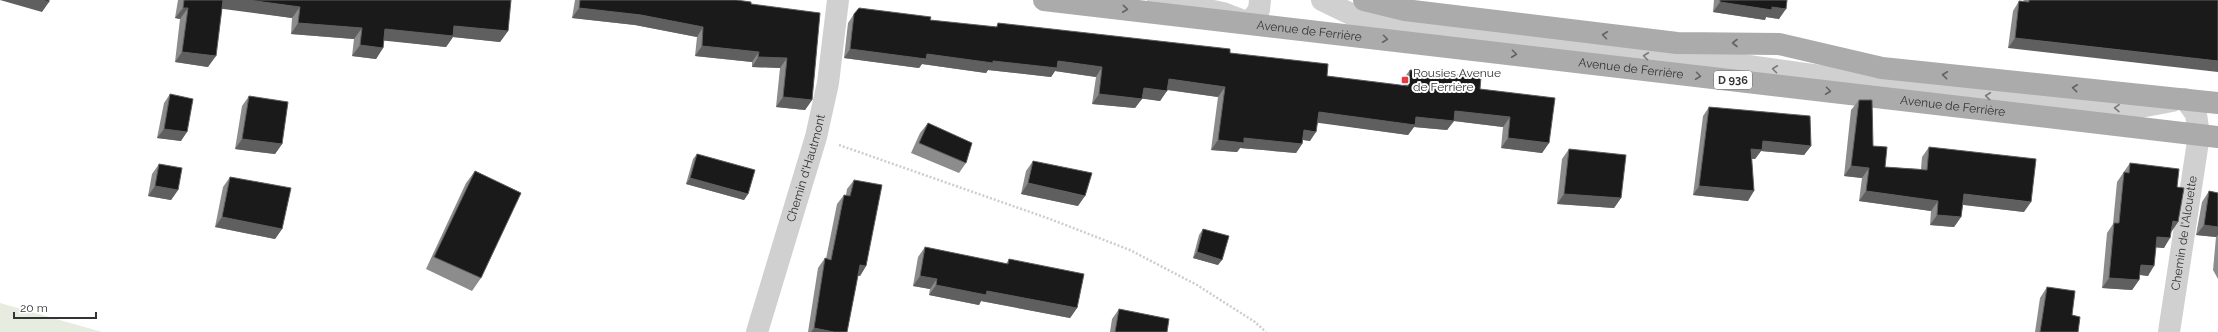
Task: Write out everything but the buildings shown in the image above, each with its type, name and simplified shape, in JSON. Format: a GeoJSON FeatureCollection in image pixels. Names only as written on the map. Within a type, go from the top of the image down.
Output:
{"type":"FeatureCollection","features":[{"type":"Feature","properties":{"kind":"main road","name":"Avenue de Ferrière"},"geometry":{"type":"LineString","coordinates":[[1044,0],[2205,132]]}},
{"type":"Feature","properties":{"kind":"main road"},"geometry":{"type":"LineString","coordinates":[[1364,0],[1405,10],[1677,43],[1778,44],[1882,68],[2184,99],[2218,104]]}},
{"type":"Feature","properties":{"kind":"street","name":"Chemin d'Hautmont"},"geometry":{"type":"LineString","coordinates":[[757,332],[816,137],[828,83],[838,0]]}},
{"type":"Feature","properties":{"kind":"street"},"geometry":{"type":"LineString","coordinates":[[1158,0],[1223,13],[1248,23],[1259,10],[1261,0]]}},
{"type":"Feature","properties":{"kind":"street"},"geometry":{"type":"LineString","coordinates":[[1261,0],[1266,11],[1287,28]]}},
{"type":"Feature","properties":{"kind":"street"},"geometry":{"type":"LineString","coordinates":[[1322,0],[1351,14],[1387,24],[1662,58],[1720,62],[1893,86],[2090,107],[2135,108],[2184,99],[2196,114],[2205,132]]}},
{"type":"Feature","properties":{"kind":"street"},"geometry":{"type":"LineString","coordinates":[[2205,132],[2202,116],[2211,107],[2218,104]]}},
{"type":"Feature","properties":{"kind":"street","name":"Chemin de l'Alouette"},"geometry":{"type":"LineString","coordinates":[[2169,332],[2205,132]]}},
{"type":"Feature","properties":{"kind":"path"},"geometry":{"type":"LineString","coordinates":[[816,137],[1050,219],[1130,250],[1197,285],[1255,322],[1266,332]]}},
{"type":"Feature","properties":{"kind":"shaded area"},"geometry":{"type":"Polygon","coordinates":[[[0,303],[102,332],[0,332],[0,303]]]}},
{"type":"Feature","properties":{"kind":"place","name":"Rousies Avenue de Ferrière"},"geometry":{"type":"Point","coordinates":[1405,80]}}]}
